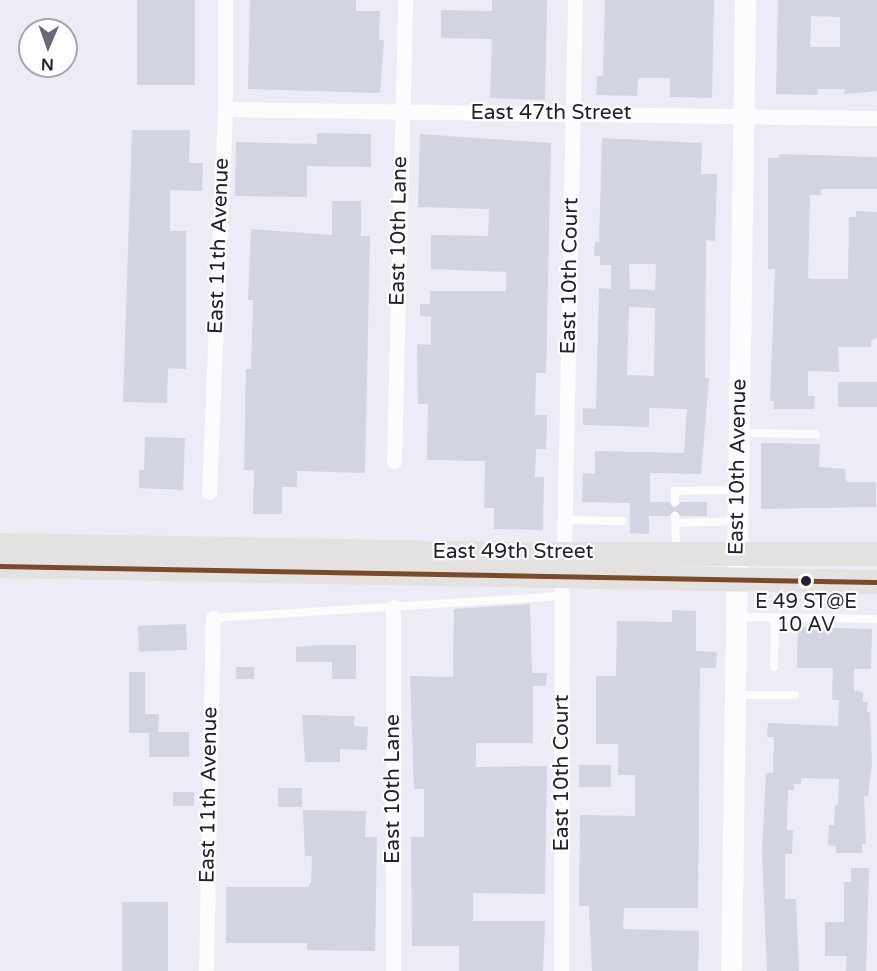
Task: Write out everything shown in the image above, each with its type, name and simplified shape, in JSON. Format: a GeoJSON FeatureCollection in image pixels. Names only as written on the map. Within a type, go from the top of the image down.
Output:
{"type":"FeatureCollection","features":[{"type":"Feature","properties":{"kind":"main road"},"geometry":{"type":"LineString","coordinates":[[0,545],[149,557]]}},
{"type":"Feature","properties":{"kind":"main road","name":"East 49th Street"},"geometry":{"type":"LineString","coordinates":[[563,575],[676,552],[877,554]]}},
{"type":"Feature","properties":{"kind":"main road","name":"East 49th Street"},"geometry":{"type":"LineString","coordinates":[[149,557],[736,581],[877,582]]}},
{"type":"Feature","properties":{"kind":"main road"},"geometry":{"type":"LineString","coordinates":[[0,566],[149,557]]}},
{"type":"Feature","properties":{"kind":"street","name":"East 11th Avenue"},"geometry":{"type":"LineString","coordinates":[[209,492],[225,109],[225,0]]}},
{"type":"Feature","properties":{"kind":"street","name":"East 10th Lane"},"geometry":{"type":"LineString","coordinates":[[394,461],[405,0]]}},
{"type":"Feature","properties":{"kind":"street","name":"East 10th Court"},"geometry":{"type":"LineString","coordinates":[[561,971],[563,575],[575,0]]}},
{"type":"Feature","properties":{"kind":"street","name":"East 10th Avenue"},"geometry":{"type":"LineString","coordinates":[[731,971],[741,114],[745,0]]}},
{"type":"Feature","properties":{"kind":"street","name":"East 47th Street"},"geometry":{"type":"LineString","coordinates":[[225,109],[402,113],[741,114],[877,118]]}},
{"type":"Feature","properties":{"kind":"street","name":"East 10th Lane"},"geometry":{"type":"LineString","coordinates":[[393,607],[393,971]]}},
{"type":"Feature","properties":{"kind":"street","name":"East 11th Avenue"},"geometry":{"type":"LineString","coordinates":[[206,971],[213,618]]}},
{"type":"Feature","properties":{"kind":"lane"},"geometry":{"type":"LineString","coordinates":[[738,434],[816,434]]}},
{"type":"Feature","properties":{"kind":"lane"},"geometry":{"type":"LineString","coordinates":[[675,502],[675,491],[738,490]]}},
{"type":"Feature","properties":{"kind":"lane"},"geometry":{"type":"LineString","coordinates":[[676,552],[675,519],[737,521]]}},
{"type":"Feature","properties":{"kind":"lane"},"geometry":{"type":"LineString","coordinates":[[564,520],[623,521]]}},
{"type":"Feature","properties":{"kind":"lane"},"geometry":{"type":"LineString","coordinates":[[213,618],[393,607],[563,575]]}},
{"type":"Feature","properties":{"kind":"lane"},"geometry":{"type":"LineString","coordinates":[[736,617],[877,619]]}},
{"type":"Feature","properties":{"kind":"lane"},"geometry":{"type":"LineString","coordinates":[[774,667],[775,617]]}},
{"type":"Feature","properties":{"kind":"lane"},"geometry":{"type":"LineString","coordinates":[[735,694],[795,695]]}},
{"type":"Feature","properties":{"kind":"building"},"geometry":{"type":"Polygon","coordinates":[[[137,0],[195,0],[195,85],[137,85],[137,0]]]}},
{"type":"Feature","properties":{"kind":"building"},"geometry":{"type":"Polygon","coordinates":[[[250,0],[356,0],[356,11],[380,11],[379,40],[384,40],[380,93],[248,89],[250,0]]]}},
{"type":"Feature","properties":{"kind":"building"},"geometry":{"type":"Polygon","coordinates":[[[492,0],[547,0],[545,100],[490,98],[492,39],[441,38],[441,10],[492,11],[492,0]]]}},
{"type":"Feature","properties":{"kind":"building"},"geometry":{"type":"Polygon","coordinates":[[[605,0],[714,0],[712,98],[670,97],[670,78],[638,78],[637,96],[596,95],[597,76],[603,76],[605,0]]]}},
{"type":"Feature","properties":{"kind":"building"},"geometry":{"type":"Polygon","coordinates":[[[778,0],[877,0],[877,91],[844,94],[845,89],[818,89],[817,95],[776,94],[778,0]],[[811,16],[810,47],[840,47],[840,17],[811,16]]]}},
{"type":"Feature","properties":{"kind":"building"},"geometry":{"type":"Polygon","coordinates":[[[132,130],[190,130],[189,163],[203,163],[202,191],[170,190],[170,231],[186,231],[186,369],[168,368],[167,403],[123,402],[132,130]]]}},
{"type":"Feature","properties":{"kind":"building"},"geometry":{"type":"Polygon","coordinates":[[[317,133],[371,134],[371,167],[307,166],[307,197],[235,196],[236,142],[317,144],[317,133]]]}},
{"type":"Feature","properties":{"kind":"building"},"geometry":{"type":"Polygon","coordinates":[[[420,134],[551,143],[546,373],[536,373],[535,415],[547,415],[546,449],[536,449],[535,477],[544,477],[543,530],[494,529],[494,508],[484,508],[485,461],[427,460],[428,404],[418,404],[417,344],[431,345],[431,317],[420,316],[420,304],[430,304],[430,291],[506,291],[506,272],[431,269],[431,235],[488,236],[489,209],[418,207],[420,134]]]}},
{"type":"Feature","properties":{"kind":"building"},"geometry":{"type":"Polygon","coordinates":[[[602,138],[702,143],[701,174],[717,174],[715,241],[706,240],[705,378],[709,378],[701,474],[650,473],[650,502],[669,502],[674,508],[681,502],[707,502],[707,516],[681,516],[675,510],[669,516],[649,516],[649,534],[630,533],[630,503],[582,502],[583,473],[595,474],[595,451],[684,453],[687,409],[649,408],[649,427],[583,425],[583,408],[596,409],[599,288],[611,289],[611,265],[600,265],[600,256],[594,256],[595,242],[599,242],[602,138]],[[629,264],[630,289],[655,290],[656,264],[629,264]],[[629,307],[627,375],[654,376],[655,308],[629,307]]]}},
{"type":"Feature","properties":{"kind":"building"},"geometry":{"type":"Polygon","coordinates":[[[779,154],[877,157],[877,189],[821,189],[821,195],[810,195],[808,278],[848,279],[849,217],[856,217],[856,211],[877,212],[877,338],[871,341],[871,347],[838,347],[839,372],[808,371],[808,396],[815,396],[814,409],[774,409],[774,401],[770,401],[775,269],[768,269],[768,158],[779,158],[779,154]]]}},
{"type":"Feature","properties":{"kind":"building"},"geometry":{"type":"Polygon","coordinates":[[[332,201],[361,201],[361,236],[370,236],[365,473],[297,471],[297,487],[282,487],[282,514],[253,514],[254,470],[244,470],[246,369],[251,369],[253,300],[248,300],[251,229],[332,235],[332,201]]]}},
{"type":"Feature","properties":{"kind":"building"},"geometry":{"type":"Polygon","coordinates":[[[838,382],[877,382],[877,407],[838,407],[838,382]]]}},
{"type":"Feature","properties":{"kind":"building"},"geometry":{"type":"Polygon","coordinates":[[[145,437],[185,438],[183,490],[139,488],[139,470],[144,470],[145,437]]]}},
{"type":"Feature","properties":{"kind":"building"},"geometry":{"type":"Polygon","coordinates":[[[761,443],[820,444],[819,467],[845,469],[846,482],[876,482],[876,507],[761,509],[761,443]]]}},
{"type":"Feature","properties":{"kind":"building"},"geometry":{"type":"Polygon","coordinates":[[[530,604],[532,673],[547,673],[546,686],[533,686],[533,743],[476,743],[476,767],[547,766],[545,894],[473,893],[473,921],[545,921],[543,971],[459,971],[459,946],[412,946],[411,837],[424,837],[424,789],[414,789],[410,676],[453,677],[454,609],[530,604]]]}},
{"type":"Feature","properties":{"kind":"building"},"geometry":{"type":"Polygon","coordinates":[[[672,610],[696,611],[696,651],[717,652],[716,668],[700,668],[698,908],[624,908],[623,929],[699,931],[698,971],[592,971],[589,906],[579,906],[580,815],[635,816],[635,775],[618,775],[618,744],[596,744],[596,676],[616,676],[617,621],[672,622],[672,610]]]}},
{"type":"Feature","properties":{"kind":"building"},"geometry":{"type":"Polygon","coordinates":[[[186,624],[187,650],[139,652],[138,626],[186,624]]]}},
{"type":"Feature","properties":{"kind":"building"},"geometry":{"type":"Polygon","coordinates":[[[798,627],[872,629],[871,669],[854,669],[854,691],[863,692],[863,702],[868,702],[867,712],[870,712],[872,763],[868,797],[864,796],[866,844],[862,844],[862,853],[836,853],[836,846],[828,845],[829,825],[834,825],[835,805],[838,805],[839,779],[801,778],[801,784],[794,784],[794,790],[788,790],[787,830],[793,830],[792,854],[785,854],[785,899],[796,899],[799,971],[767,971],[762,851],[766,773],[773,773],[774,737],[767,737],[768,723],[838,726],[839,700],[832,700],[833,668],[797,668],[798,627]]]}},
{"type":"Feature","properties":{"kind":"building"},"geometry":{"type":"Polygon","coordinates":[[[356,645],[356,679],[332,679],[332,662],[296,662],[296,647],[356,645]]]}},
{"type":"Feature","properties":{"kind":"building"},"geometry":{"type":"Polygon","coordinates":[[[236,667],[254,667],[254,679],[236,679],[236,667]]]}},
{"type":"Feature","properties":{"kind":"building"},"geometry":{"type":"Polygon","coordinates":[[[129,672],[145,672],[145,714],[159,714],[158,732],[189,732],[189,757],[149,757],[149,733],[129,733],[129,672]]]}},
{"type":"Feature","properties":{"kind":"building"},"geometry":{"type":"Polygon","coordinates":[[[302,715],[355,716],[354,726],[368,727],[367,750],[340,749],[340,762],[305,762],[302,715]]]}},
{"type":"Feature","properties":{"kind":"building"},"geometry":{"type":"Polygon","coordinates":[[[579,765],[611,765],[611,787],[579,787],[579,765]]]}},
{"type":"Feature","properties":{"kind":"building"},"geometry":{"type":"Polygon","coordinates":[[[278,788],[302,788],[302,807],[278,807],[278,788]]]}},
{"type":"Feature","properties":{"kind":"building"},"geometry":{"type":"Polygon","coordinates":[[[173,792],[194,792],[194,806],[173,806],[173,792]]]}},
{"type":"Feature","properties":{"kind":"building"},"geometry":{"type":"Polygon","coordinates":[[[303,810],[366,811],[365,837],[377,837],[375,951],[307,950],[307,943],[226,943],[226,887],[308,887],[311,882],[312,856],[305,856],[303,810]]]}},
{"type":"Feature","properties":{"kind":"building"},"geometry":{"type":"Polygon","coordinates":[[[851,868],[869,868],[866,971],[846,971],[847,956],[825,956],[825,922],[844,922],[844,882],[851,882],[851,868]]]}},
{"type":"Feature","properties":{"kind":"building"},"geometry":{"type":"Polygon","coordinates":[[[122,902],[168,902],[168,971],[122,971],[122,902]]]}},
{"type":"Feature","properties":{"kind":"transit line"},"geometry":{"type":"LineString","coordinates":[[0,566],[877,582]]}},
{"type":"Feature","properties":{"kind":"place","name":"E 49 ST@E 10 AV"},"geometry":{"type":"Point","coordinates":[806,581]}}]}
